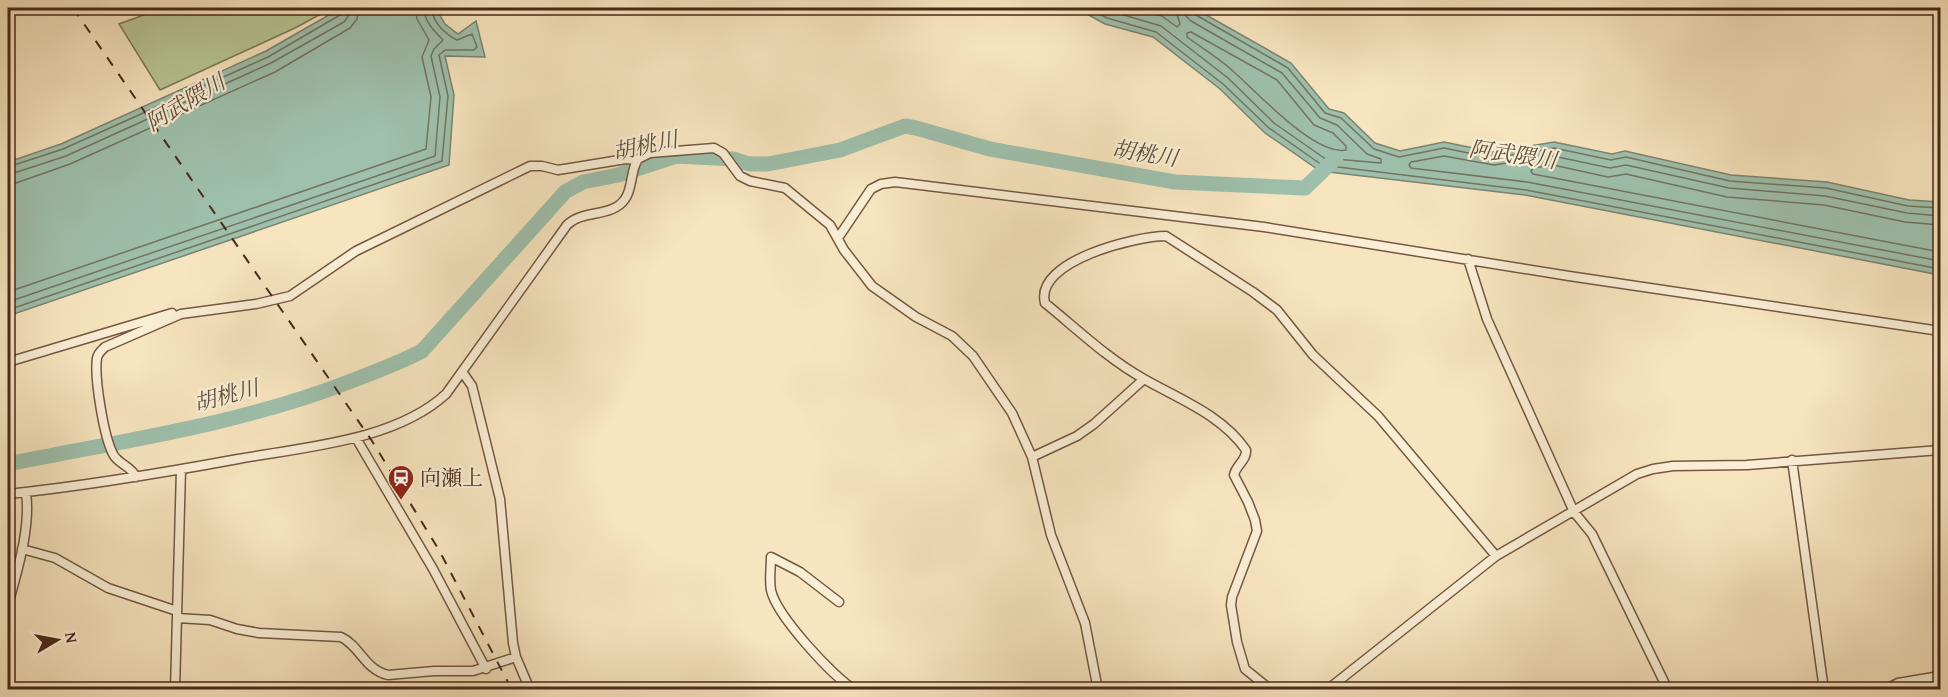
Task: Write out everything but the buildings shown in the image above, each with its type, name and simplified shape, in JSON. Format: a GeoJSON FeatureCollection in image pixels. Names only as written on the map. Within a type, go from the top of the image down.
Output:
{"type":"FeatureCollection","features":[{"type":"Feature","properties":{"kind":"street"},"geometry":{"type":"LineString","coordinates":[[8,495],[136,477],[356,438],[393,426],[433,405],[446,394],[567,225],[579,216],[612,209],[627,196],[635,163],[650,153],[707,147],[719,149],[740,176],[750,181],[785,188],[821,216],[872,286],[916,317],[952,336],[972,356],[1012,413],[1032,457],[1051,535],[1085,623],[1098,690]]}},
{"type":"Feature","properties":{"kind":"street"},"geometry":{"type":"LineString","coordinates":[[8,362],[167,314],[256,304],[290,296],[356,251],[530,166],[558,170],[626,159],[635,163]]}},
{"type":"Feature","properties":{"kind":"street"},"geometry":{"type":"LineString","coordinates":[[838,238],[871,189],[881,184],[895,182],[1264,227],[1941,332]]}},
{"type":"Feature","properties":{"kind":"street"},"geometry":{"type":"LineString","coordinates":[[1271,690],[1243,666],[1231,604],[1257,531],[1248,502],[1234,475],[1237,466],[1245,457],[1246,450],[1214,419],[1175,394],[1144,379],[1105,352],[1045,303],[1044,295],[1051,280],[1061,269],[1122,242],[1166,236],[1252,292],[1277,310],[1313,355],[1378,416],[1496,556]]}},
{"type":"Feature","properties":{"kind":"street"},"geometry":{"type":"LineString","coordinates":[[1468,259],[1487,320],[1574,512],[1592,534],[1668,690]]}},
{"type":"Feature","properties":{"kind":"street"},"geometry":{"type":"LineString","coordinates":[[136,477],[112,453],[97,384],[98,357],[100,352],[110,344],[181,314]]}},
{"type":"Feature","properties":{"kind":"street"},"geometry":{"type":"LineString","coordinates":[[463,373],[471,386],[500,499],[516,657],[530,690]]}},
{"type":"Feature","properties":{"kind":"street"},"geometry":{"type":"LineString","coordinates":[[1032,457],[1077,436],[1094,424],[1144,379]]}},
{"type":"Feature","properties":{"kind":"street"},"geometry":{"type":"LineString","coordinates":[[356,438],[433,569],[486,669]]}},
{"type":"Feature","properties":{"kind":"street"},"geometry":{"type":"LineString","coordinates":[[1328,690],[1496,556],[1574,512],[1622,481],[1653,469],[1673,466],[1748,465],[1941,450]]}},
{"type":"Feature","properties":{"kind":"street"},"geometry":{"type":"LineString","coordinates":[[1792,460],[1824,690]]}},
{"type":"Feature","properties":{"kind":"street"},"geometry":{"type":"LineString","coordinates":[[175,690],[181,469]]}},
{"type":"Feature","properties":{"kind":"street"},"geometry":{"type":"LineString","coordinates":[[8,605],[22,549],[26,492]]}},
{"type":"Feature","properties":{"kind":"street"},"geometry":{"type":"LineString","coordinates":[[22,549],[55,558],[108,588],[177,615],[210,620],[259,633],[341,637],[349,642],[369,666],[388,675],[473,671],[486,669],[516,657]]}},
{"type":"Feature","properties":{"kind":"street"},"geometry":{"type":"LineString","coordinates":[[839,602],[800,572],[771,557],[771,591],[779,611],[812,651],[855,690]]}},
{"type":"Feature","properties":{"kind":"street"},"geometry":{"type":"LineString","coordinates":[[1884,690],[1898,683],[1941,676]]}},
{"type":"Feature","properties":{"kind":"shaded area"},"geometry":{"type":"Polygon","coordinates":[[[163,8],[332,8],[295,28],[160,90],[119,24],[163,8]]]}},
{"type":"Feature","properties":{"kind":"water","name":"阿武隈川"},"geometry":{"type":"Polygon","coordinates":[[[341,8],[438,8],[445,24],[458,34],[476,21],[485,57],[445,56],[454,95],[449,165],[8,316],[8,162],[61,144],[266,51],[341,8]]]}},
{"type":"Feature","properties":{"kind":"water","name":"阿武隈川"},"geometry":{"type":"Polygon","coordinates":[[[1076,8],[1194,8],[1291,63],[1329,109],[1344,113],[1375,143],[1400,151],[1444,142],[1493,152],[1554,142],[1612,154],[1625,151],[1731,175],[1827,182],[1909,200],[1940,202],[1940,275],[1525,195],[1320,171],[1265,133],[1220,89],[1153,37],[1105,24],[1076,8]]]}},
{"type":"Feature","properties":{"kind":"waterway","name":"胡桃川"},"geometry":{"type":"LineString","coordinates":[[8,464],[178,431],[263,410],[305,398],[403,360],[422,351],[565,192],[583,182],[618,175],[676,156],[734,159],[749,164],[768,164],[840,150],[905,126],[990,149],[1175,182],[1305,188],[1336,158]]}},
{"type":"Feature","properties":{"kind":"railway"},"geometry":{"type":"LineString","coordinates":[[73,8],[372,441],[439,550],[512,690]]}},
{"type":"Feature","properties":{"kind":"place","name":"向瀬上"},"geometry":{"type":"Point","coordinates":[401,501]}}]}
